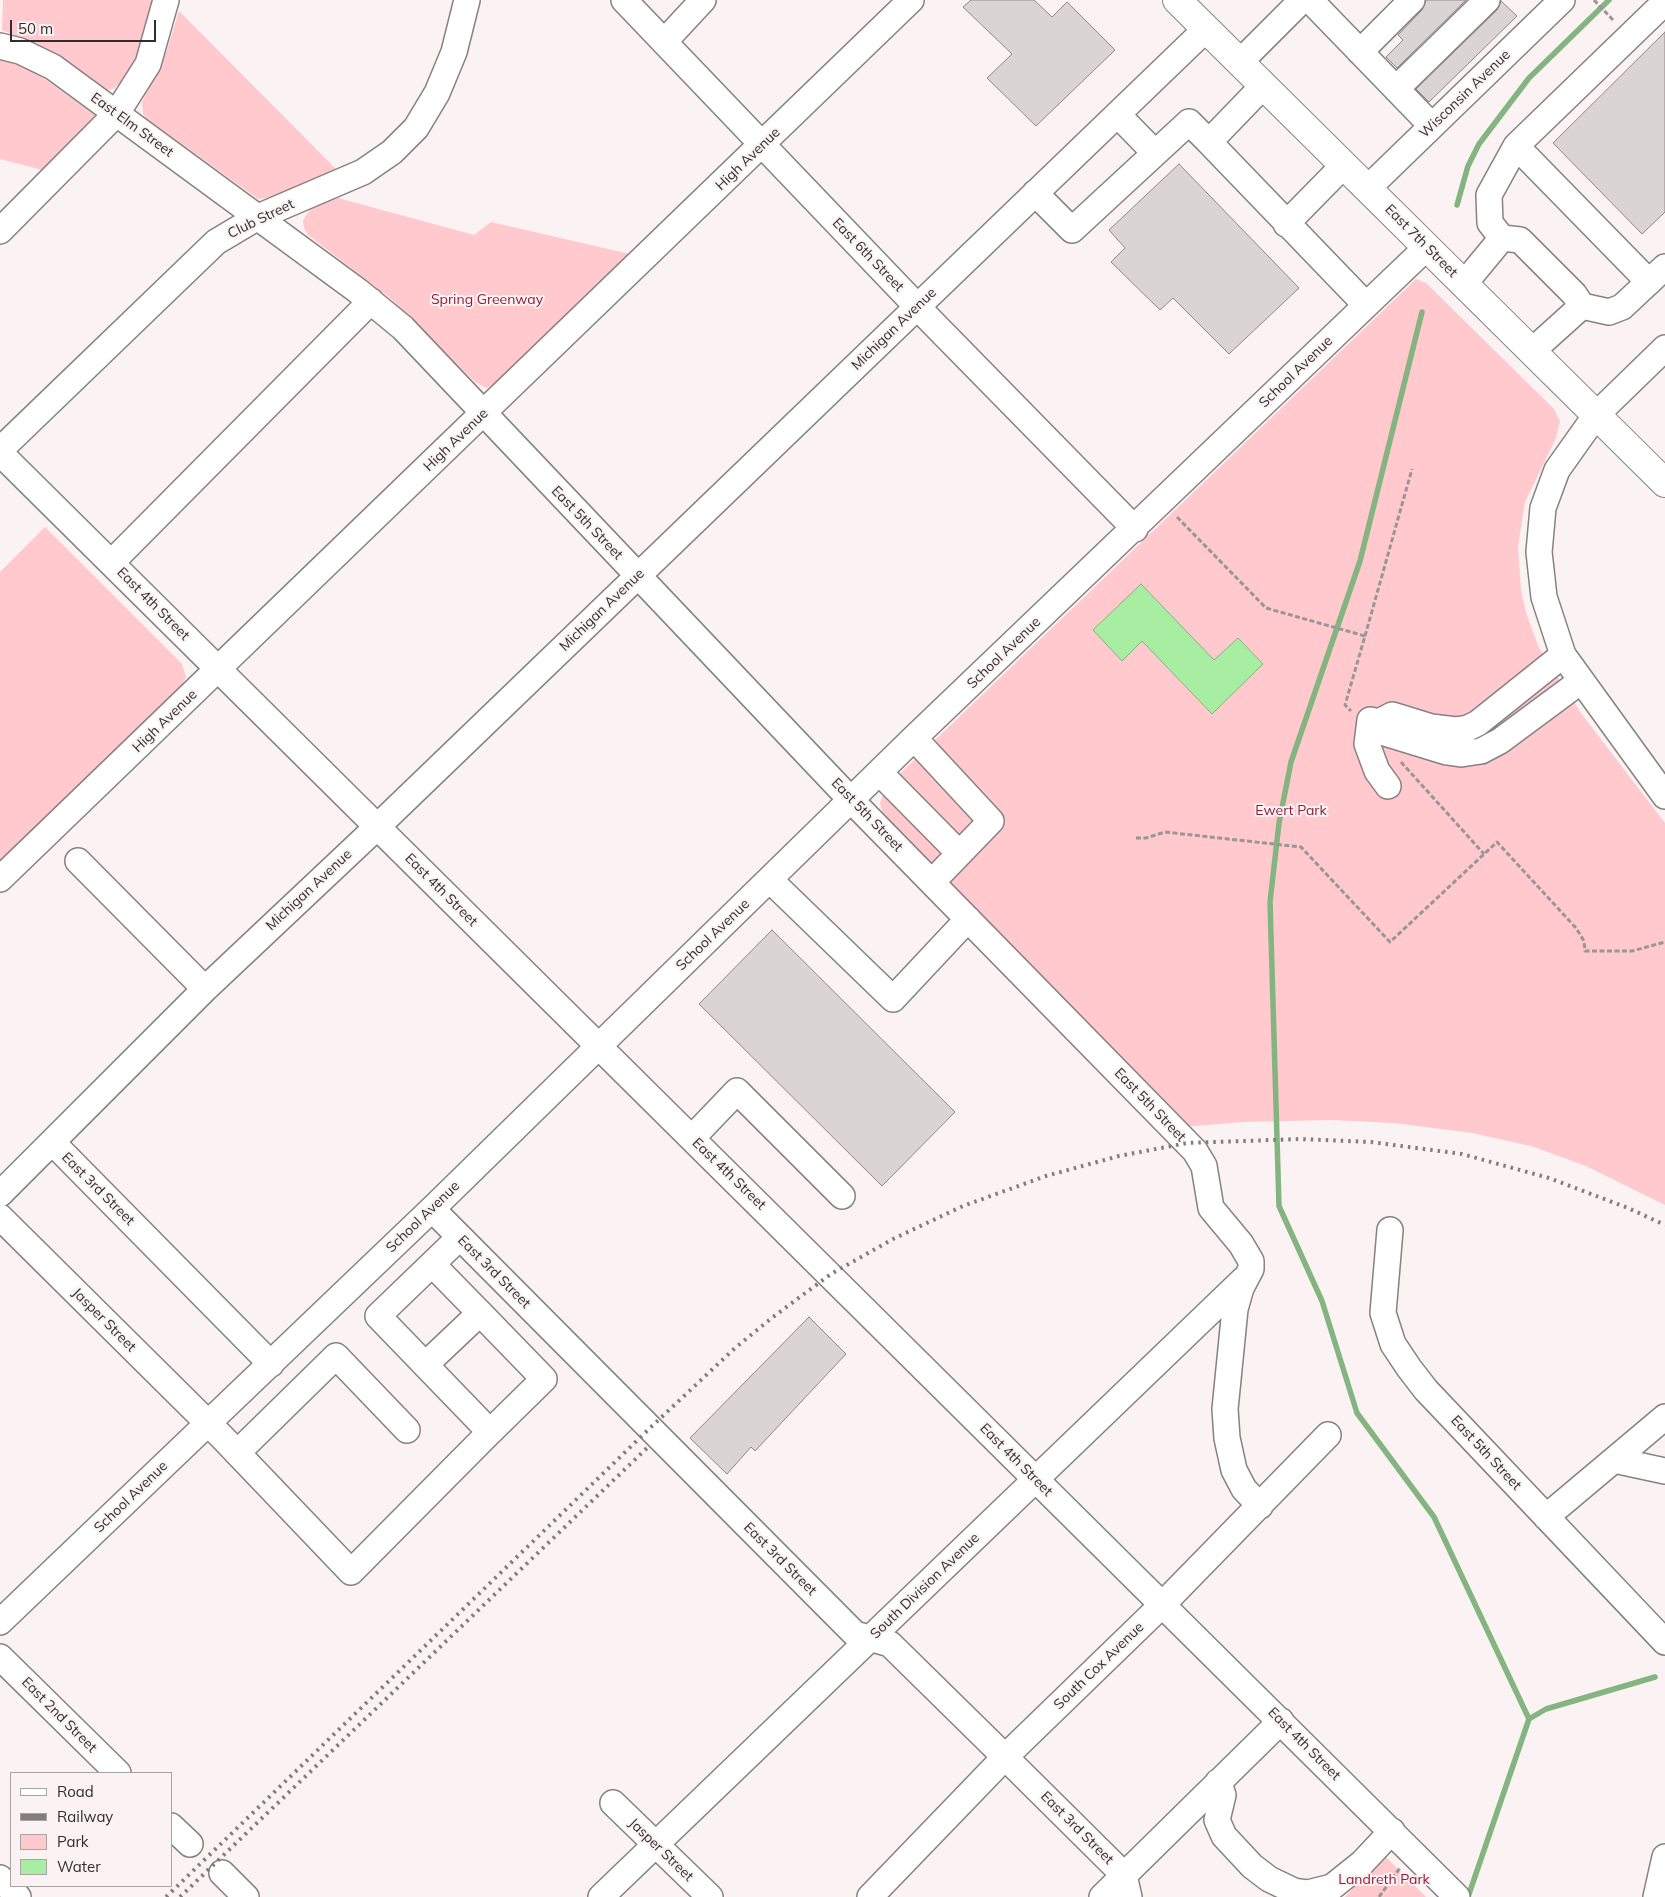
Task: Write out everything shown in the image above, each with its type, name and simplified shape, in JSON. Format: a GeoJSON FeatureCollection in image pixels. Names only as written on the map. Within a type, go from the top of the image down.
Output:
{"type":"FeatureCollection","features":[{"type":"Feature","properties":{"kind":"main road","name":"East 7th Street"},"geometry":{"type":"LineString","coordinates":[[1177,0],[1665,483]]}},
{"type":"Feature","properties":{"kind":"street"},"geometry":{"type":"LineString","coordinates":[[0,231],[118,113],[148,64],[166,0]]}},
{"type":"Feature","properties":{"kind":"street","name":"Club Street"},"geometry":{"type":"LineString","coordinates":[[0,451],[202,254],[232,231],[258,217],[364,172],[392,152],[416,128],[446,74],[460,32],[467,0]]}},
{"type":"Feature","properties":{"kind":"street","name":"East 6th Street"},"geometry":{"type":"LineString","coordinates":[[624,0],[917,306],[1135,529]]}},
{"type":"Feature","properties":{"kind":"street"},"geometry":{"type":"LineString","coordinates":[[664,42],[703,0]]}},
{"type":"Feature","properties":{"kind":"street","name":"High Avenue"},"geometry":{"type":"LineString","coordinates":[[0,879],[911,0]]}},
{"type":"Feature","properties":{"kind":"street"},"geometry":{"type":"LineString","coordinates":[[1240,62],[1302,0]]}},
{"type":"Feature","properties":{"kind":"street"},"geometry":{"type":"LineString","coordinates":[[1310,0],[1432,126]]}},
{"type":"Feature","properties":{"kind":"street"},"geometry":{"type":"LineString","coordinates":[[1360,52],[1412,0]]}},
{"type":"Feature","properties":{"kind":"street"},"geometry":{"type":"LineString","coordinates":[[1396,90],[1487,0]]}},
{"type":"Feature","properties":{"kind":"street"},"geometry":{"type":"LineString","coordinates":[[1516,146],[1657,275],[1622,307],[1609,312],[1582,306],[1574,294],[1520,240],[1502,238],[1490,223],[1489,195],[1516,146],[1665,2]]}},
{"type":"Feature","properties":{"kind":"street","name":"Wisconsin Avenue"},"geometry":{"type":"LineString","coordinates":[[1368,188],[1432,126],[1548,5]]}},
{"type":"Feature","properties":{"kind":"street","name":"Michigan Avenue"},"geometry":{"type":"LineString","coordinates":[[0,1194],[205,989],[377,827],[917,306],[1118,115],[1206,28]]}},
{"type":"Feature","properties":{"kind":"street","name":"East Elm Street"},"geometry":{"type":"LineString","coordinates":[[0,46],[20,51],[53,67],[258,217]]}},
{"type":"Feature","properties":{"kind":"street"},"geometry":{"type":"LineString","coordinates":[[1209,142],[1264,85]]}},
{"type":"Feature","properties":{"kind":"street"},"geometry":{"type":"LineString","coordinates":[[1118,115],[1156,153]]}},
{"type":"Feature","properties":{"kind":"street"},"geometry":{"type":"LineString","coordinates":[[1035,193],[1072,230],[1189,122],[1366,305]]}},
{"type":"Feature","properties":{"kind":"street"},"geometry":{"type":"LineString","coordinates":[[1286,224],[1344,165]]}},
{"type":"Feature","properties":{"kind":"street","name":"East 5th Street"},"geometry":{"type":"LineString","coordinates":[[258,217],[372,301],[403,328],[852,800],[1198,1155],[1206,1171],[1207,1194],[1211,1208],[1249,1257],[1252,1266],[1248,1275]]}},
{"type":"Feature","properties":{"kind":"street"},"geometry":{"type":"LineString","coordinates":[[1464,284],[1502,238]]}},
{"type":"Feature","properties":{"kind":"street","name":"School Avenue"},"geometry":{"type":"LineString","coordinates":[[0,1622],[432,1209],[914,738],[1135,529],[1426,247]]}},
{"type":"Feature","properties":{"kind":"street"},"geometry":{"type":"LineString","coordinates":[[111,563],[372,301]]}},
{"type":"Feature","properties":{"kind":"street"},"geometry":{"type":"LineString","coordinates":[[1532,352],[1582,306]]}},
{"type":"Feature","properties":{"kind":"street"},"geometry":{"type":"LineString","coordinates":[[1665,348],[1596,415],[1557,470],[1543,508],[1539,552],[1544,597],[1563,654],[1665,796]]}},
{"type":"Feature","properties":{"kind":"street","name":"East 4th Street"},"geometry":{"type":"LineString","coordinates":[[0,451],[1457,1897]]}},
{"type":"Feature","properties":{"kind":"street"},"geometry":{"type":"LineString","coordinates":[[1428,736],[1468,728],[1478,723],[1563,654]]}},
{"type":"Feature","properties":{"kind":"street"},"geometry":{"type":"LineString","coordinates":[[1388,786],[1377,771],[1366,744],[1370,720],[1379,722],[1392,715],[1461,754],[1481,751],[1500,741],[1581,681]]}},
{"type":"Feature","properties":{"kind":"street"},"geometry":{"type":"LineString","coordinates":[[914,738],[991,821],[958,852],[932,882]]}},
{"type":"Feature","properties":{"kind":"street"},"geometry":{"type":"LineString","coordinates":[[880,773],[958,852]]}},
{"type":"Feature","properties":{"kind":"street"},"geometry":{"type":"LineString","coordinates":[[903,852],[930,823]]}},
{"type":"Feature","properties":{"kind":"street"},"geometry":{"type":"LineString","coordinates":[[78,861],[205,989]]}},
{"type":"Feature","properties":{"kind":"street"},"geometry":{"type":"LineString","coordinates":[[770,880],[893,999],[968,919]]}},
{"type":"Feature","properties":{"kind":"street"},"geometry":{"type":"LineString","coordinates":[[692,1138],[737,1091],[842,1196]]}},
{"type":"Feature","properties":{"kind":"street","name":"East 3rd Street"},"geometry":{"type":"LineString","coordinates":[[52,1142],[271,1364]]}},
{"type":"Feature","properties":{"kind":"street","name":"East 3rd Street"},"geometry":{"type":"LineString","coordinates":[[432,1209],[855,1634],[890,1644],[1005,1757],[1126,1886]]}},
{"type":"Feature","properties":{"kind":"street","name":"Jasper Street"},"geometry":{"type":"LineString","coordinates":[[0,1217],[208,1423],[351,1572],[490,1432]]}},
{"type":"Feature","properties":{"kind":"street","name":"East 5th Street"},"geometry":{"type":"LineString","coordinates":[[1390,1230],[1383,1313],[1393,1344],[1426,1390],[1665,1642]]}},
{"type":"Feature","properties":{"kind":"street"},"geometry":{"type":"LineString","coordinates":[[432,1264],[544,1379],[490,1432],[378,1316],[460,1237]]}},
{"type":"Feature","properties":{"kind":"street"},"geometry":{"type":"LineString","coordinates":[[1248,1275],[1238,1297],[1234,1317],[1226,1386],[1227,1438],[1234,1470],[1244,1489],[1260,1506]]}},
{"type":"Feature","properties":{"kind":"street","name":"South Division Avenue"},"geometry":{"type":"LineString","coordinates":[[601,1897],[1248,1275]]}},
{"type":"Feature","properties":{"kind":"street"},"geometry":{"type":"LineString","coordinates":[[425,1365],[480,1313]]}},
{"type":"Feature","properties":{"kind":"street"},"geometry":{"type":"LineString","coordinates":[[237,1453],[336,1356],[407,1430]]}},
{"type":"Feature","properties":{"kind":"street"},"geometry":{"type":"LineString","coordinates":[[1546,1517],[1665,1417]]}},
{"type":"Feature","properties":{"kind":"street","name":"South Cox Avenue"},"geometry":{"type":"LineString","coordinates":[[870,1897],[1005,1757],[1162,1604],[1328,1435]]}},
{"type":"Feature","properties":{"kind":"street"},"geometry":{"type":"LineString","coordinates":[[1614,1460],[1665,1471]]}},
{"type":"Feature","properties":{"kind":"street","name":"East 2nd Street"},"geometry":{"type":"LineString","coordinates":[[0,1657],[117,1772]]}},
{"type":"Feature","properties":{"kind":"street"},"geometry":{"type":"LineString","coordinates":[[1102,1897],[1126,1886],[1218,1782],[1281,1721]]}},
{"type":"Feature","properties":{"kind":"street"},"geometry":{"type":"LineString","coordinates":[[1218,1782],[1222,1795],[1217,1820],[1224,1836],[1252,1866],[1269,1879],[1294,1891],[1308,1893],[1332,1887],[1362,1863],[1392,1831]]}},
{"type":"Feature","properties":{"kind":"street","name":"Jasper Street"},"geometry":{"type":"LineString","coordinates":[[613,1803],[710,1897]]}},
{"type":"Feature","properties":{"kind":"street"},"geometry":{"type":"LineString","coordinates":[[172,1827],[190,1844]]}},
{"type":"Feature","properties":{"kind":"street"},"geometry":{"type":"LineString","coordinates":[[1656,1897],[1665,1858]]}},
{"type":"Feature","properties":{"kind":"street"},"geometry":{"type":"LineString","coordinates":[[222,1873],[246,1897]]}},
{"type":"Feature","properties":{"kind":"street"},"geometry":{"type":"LineString","coordinates":[[0,1878],[18,1897]]}},
{"type":"Feature","properties":{"kind":"path"},"geometry":{"type":"LineString","coordinates":[[1594,0],[1615,21]]}},
{"type":"Feature","properties":{"kind":"path"},"geometry":{"type":"LineString","coordinates":[[1352,712],[1345,705],[1412,469]]}},
{"type":"Feature","properties":{"kind":"path"},"geometry":{"type":"LineString","coordinates":[[1177,516],[1266,608],[1365,636]]}},
{"type":"Feature","properties":{"kind":"path"},"geometry":{"type":"LineString","coordinates":[[1399,760],[1484,854]]}},
{"type":"Feature","properties":{"kind":"path"},"geometry":{"type":"LineString","coordinates":[[1136,838],[1146,838],[1165,832],[1253,840],[1301,847],[1390,942],[1497,842],[1576,928],[1584,941],[1585,952],[1632,951],[1665,942]]}},
{"type":"Feature","properties":{"kind":"path"},"geometry":{"type":"LineString","coordinates":[[1379,1897],[1412,1851]]}},
{"type":"Feature","properties":{"kind":"green space"},"geometry":{"type":"Polygon","coordinates":[[[3,0],[155,0],[140,49],[125,79],[113,89],[108,90],[98,87],[47,49],[2,30],[3,0]]]}},
{"type":"Feature","properties":{"kind":"green space"},"geometry":{"type":"Polygon","coordinates":[[[179,11],[337,170],[268,198],[258,199],[147,119],[143,114],[142,102],[167,50],[179,11]]]}},
{"type":"Feature","properties":{"kind":"green space"},"geometry":{"type":"Polygon","coordinates":[[[0,56],[38,74],[102,120],[50,172],[0,159],[0,56]]]}},
{"type":"Feature","properties":{"kind":"green space","name":"Spring Greenway"},"geometry":{"type":"Polygon","coordinates":[[[338,198],[474,235],[491,222],[630,254],[496,384],[486,388],[475,382],[390,298],[308,235],[304,228],[303,220],[309,211],[315,206],[338,198]]]}},
{"type":"Feature","properties":{"kind":"green space","name":"Ewert Park"},"geometry":{"type":"Polygon","coordinates":[[[1416,279],[1426,283],[1554,409],[1560,421],[1556,438],[1525,502],[1518,546],[1521,590],[1526,613],[1539,648],[1581,713],[1665,823],[1665,1205],[1586,1166],[1531,1146],[1472,1133],[1394,1123],[1330,1120],[1242,1122],[1183,1127],[889,821],[882,811],[880,803],[886,787],[1416,279]]]}},
{"type":"Feature","properties":{"kind":"green space"},"geometry":{"type":"Polygon","coordinates":[[[45,527],[182,664],[186,677],[179,691],[0,867],[0,572],[45,527]]]}},
{"type":"Feature","properties":{"kind":"green space","name":"Landreth Park"},"geometry":{"type":"Polygon","coordinates":[[[1384,1855],[1426,1897],[1345,1897],[1384,1855]]]}},
{"type":"Feature","properties":{"kind":"water"},"geometry":{"type":"Polygon","coordinates":[[[1141,584],[1214,660],[1238,638],[1263,664],[1212,714],[1142,641],[1122,661],[1093,630],[1141,584]]]}},
{"type":"Feature","properties":{"kind":"building"},"geometry":{"type":"Polygon","coordinates":[[[971,0],[1034,0],[1052,17],[1067,2],[1115,50],[1036,126],[987,78],[1012,54],[963,7],[971,0]]]}},
{"type":"Feature","properties":{"kind":"building"},"geometry":{"type":"Polygon","coordinates":[[[1426,0],[1466,0],[1397,68],[1386,57],[1403,40],[1398,35],[1422,10],[1426,0]]]}},
{"type":"Feature","properties":{"kind":"building"},"geometry":{"type":"Polygon","coordinates":[[[1501,1],[1517,16],[1429,102],[1416,89],[1497,10],[1501,1]]]}},
{"type":"Feature","properties":{"kind":"building"},"geometry":{"type":"Polygon","coordinates":[[[1665,32],[1665,212],[1642,234],[1553,143],[1665,32]]]}},
{"type":"Feature","properties":{"kind":"building"},"geometry":{"type":"Polygon","coordinates":[[[1179,164],[1299,288],[1229,354],[1173,298],[1160,310],[1111,262],[1125,248],[1109,230],[1179,164]]]}},
{"type":"Feature","properties":{"kind":"building"},"geometry":{"type":"Polygon","coordinates":[[[772,930],[955,1112],[882,1186],[699,1004],[772,930]]]}},
{"type":"Feature","properties":{"kind":"building"},"geometry":{"type":"Polygon","coordinates":[[[809,1317],[846,1354],[755,1451],[751,1447],[727,1474],[690,1438],[809,1317]]]}},
{"type":"Feature","properties":{"kind":"waterway"},"geometry":{"type":"LineString","coordinates":[[1457,205],[1468,166],[1479,144],[1529,78],[1609,0]]}},
{"type":"Feature","properties":{"kind":"waterway"},"geometry":{"type":"LineString","coordinates":[[1422,312],[1360,561],[1291,762],[1279,823],[1270,902],[1279,1206],[1322,1301],[1357,1413],[1434,1517],[1529,1719]]}},
{"type":"Feature","properties":{"kind":"waterway"},"geometry":{"type":"LineString","coordinates":[[1468,1897],[1529,1719],[1546,1709],[1655,1677]]}},
{"type":"Feature","properties":{"kind":"railway"},"geometry":{"type":"LineString","coordinates":[[166,1897],[735,1348],[831,1274],[893,1239],[963,1206],[1046,1176],[1119,1156],[1187,1143],[1300,1139],[1371,1142],[1462,1154],[1549,1178],[1628,1208],[1665,1225]]}},
{"type":"Feature","properties":{"kind":"railway"},"geometry":{"type":"LineString","coordinates":[[180,1897],[647,1448]]}}]}
